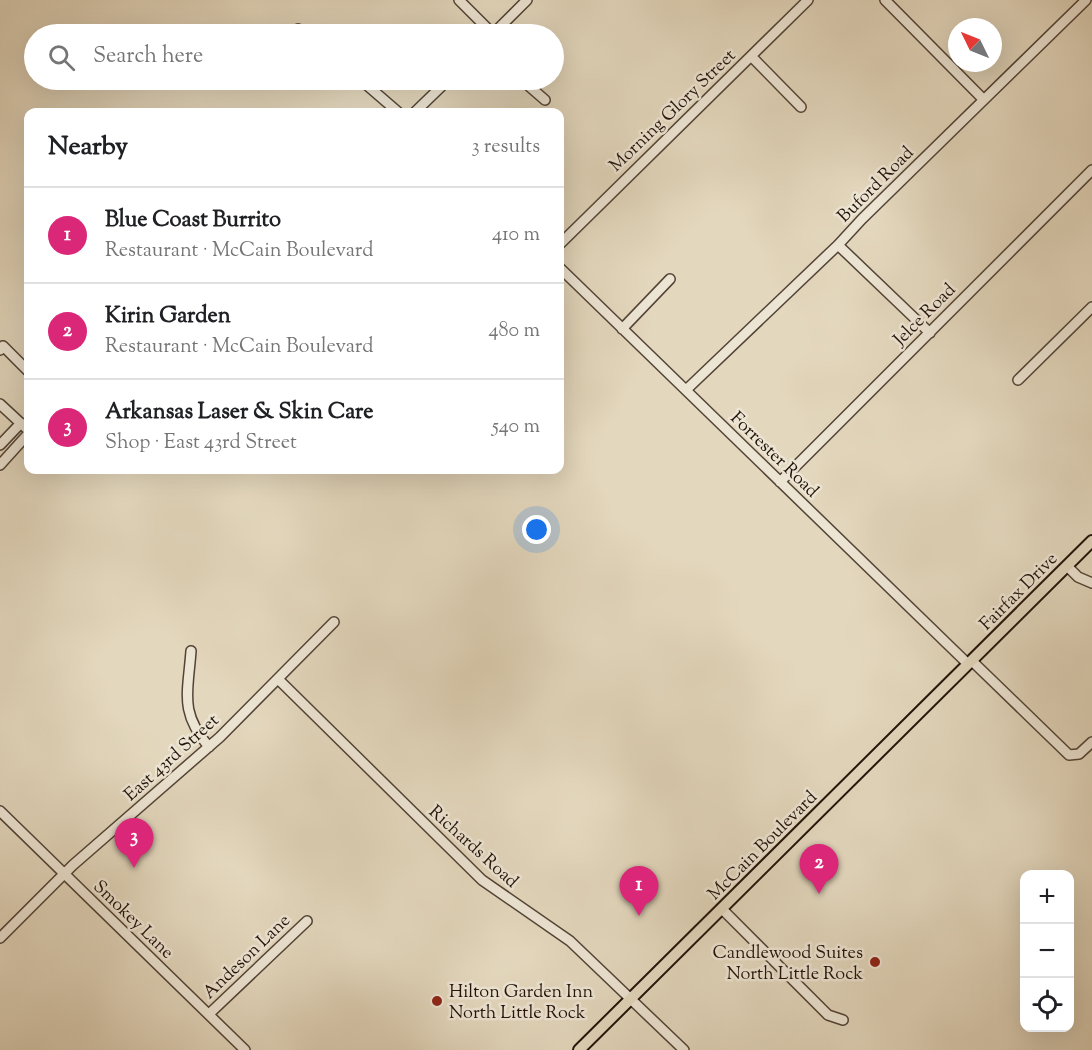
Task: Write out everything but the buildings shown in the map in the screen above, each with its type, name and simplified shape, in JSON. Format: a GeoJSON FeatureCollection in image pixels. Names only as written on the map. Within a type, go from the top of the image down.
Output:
{"type":"FeatureCollection","features":[{"type":"Feature","properties":{"kind":"main road","name":"Fairfax Drive"},"geometry":{"type":"LineString","coordinates":[[970,662],[1090,544]]}},
{"type":"Feature","properties":{"kind":"main road","name":"McCain Boulevard"},"geometry":{"type":"LineString","coordinates":[[579,1050],[970,662]]}},
{"type":"Feature","properties":{"kind":"street"},"geometry":{"type":"LineString","coordinates":[[459,0],[483,24]]}},
{"type":"Feature","properties":{"kind":"street"},"geometry":{"type":"LineString","coordinates":[[503,24],[527,0]]}},
{"type":"Feature","properties":{"kind":"street","name":"Morning Glory Street"},"geometry":{"type":"LineString","coordinates":[[564,240],[808,0]]}},
{"type":"Feature","properties":{"kind":"street"},"geometry":{"type":"LineString","coordinates":[[885,0],[983,99]]}},
{"type":"Feature","properties":{"kind":"street","name":"Buford Road"},"geometry":{"type":"LineString","coordinates":[[686,390],[838,245],[983,99],[1086,0]]}},
{"type":"Feature","properties":{"kind":"street"},"geometry":{"type":"LineString","coordinates":[[751,56],[801,107]]}},
{"type":"Feature","properties":{"kind":"street"},"geometry":{"type":"LineString","coordinates":[[373,90],[393,108]]}},
{"type":"Feature","properties":{"kind":"street"},"geometry":{"type":"LineString","coordinates":[[419,108],[438,90]]}},
{"type":"Feature","properties":{"kind":"street"},"geometry":{"type":"LineString","coordinates":[[534,90],[546,100]]}},
{"type":"Feature","properties":{"kind":"street","name":"Jelce Road"},"geometry":{"type":"LineString","coordinates":[[780,482],[1092,170]]}},
{"type":"Feature","properties":{"kind":"street"},"geometry":{"type":"LineString","coordinates":[[838,245],[930,333]]}},
{"type":"Feature","properties":{"kind":"street","name":"Forrester Road"},"geometry":{"type":"LineString","coordinates":[[564,272],[780,482],[1066,752],[1073,756],[1079,754],[1092,742]]}},
{"type":"Feature","properties":{"kind":"street"},"geometry":{"type":"LineString","coordinates":[[622,329],[670,279]]}},
{"type":"Feature","properties":{"kind":"street"},"geometry":{"type":"LineString","coordinates":[[1017,380],[1050,350],[1092,306]]}},
{"type":"Feature","properties":{"kind":"street"},"geometry":{"type":"LineString","coordinates":[[0,350],[3,346],[24,366]]}},
{"type":"Feature","properties":{"kind":"street"},"geometry":{"type":"LineString","coordinates":[[0,404],[24,427]]}},
{"type":"Feature","properties":{"kind":"street"},"geometry":{"type":"LineString","coordinates":[[0,445],[24,430]]}},
{"type":"Feature","properties":{"kind":"street"},"geometry":{"type":"LineString","coordinates":[[0,465],[24,432]]}},
{"type":"Feature","properties":{"kind":"street"},"geometry":{"type":"LineString","coordinates":[[1067,566],[1078,577],[1092,583]]}},
{"type":"Feature","properties":{"kind":"street","name":"East 43rd Street"},"geometry":{"type":"LineString","coordinates":[[0,938],[64,874],[209,747],[334,622]]}},
{"type":"Feature","properties":{"kind":"street"},"geometry":{"type":"LineString","coordinates":[[191,651],[186,695],[189,716],[195,730],[209,747]]}},
{"type":"Feature","properties":{"kind":"street","name":"Richards Road"},"geometry":{"type":"LineString","coordinates":[[278,679],[482,880],[570,941],[684,1050]]}},
{"type":"Feature","properties":{"kind":"street","name":"Smokey Lane"},"geometry":{"type":"LineString","coordinates":[[0,811],[245,1050]]}},
{"type":"Feature","properties":{"kind":"street"},"geometry":{"type":"LineString","coordinates":[[722,909],[828,1016],[843,1020]]}},
{"type":"Feature","properties":{"kind":"street","name":"Andeson Lane"},"geometry":{"type":"LineString","coordinates":[[209,1014],[306,921]]}},
{"type":"Feature","properties":{"kind":"place","name":"Arkansas Laser & Skin Care"},"geometry":{"type":"Point","coordinates":[134,868]}},
{"type":"Feature","properties":{"kind":"place","name":"Kirin Garden"},"geometry":{"type":"Point","coordinates":[819,894]}},
{"type":"Feature","properties":{"kind":"place","name":"Blue Coast Burrito"},"geometry":{"type":"Point","coordinates":[639,916]}},
{"type":"Feature","properties":{"kind":"place","name":"Candlewood Suites North Little Rock"},"geometry":{"type":"Point","coordinates":[875,962]}},
{"type":"Feature","properties":{"kind":"place","name":"Hilton Garden Inn North Little Rock"},"geometry":{"type":"Point","coordinates":[437,1001]}}]}
